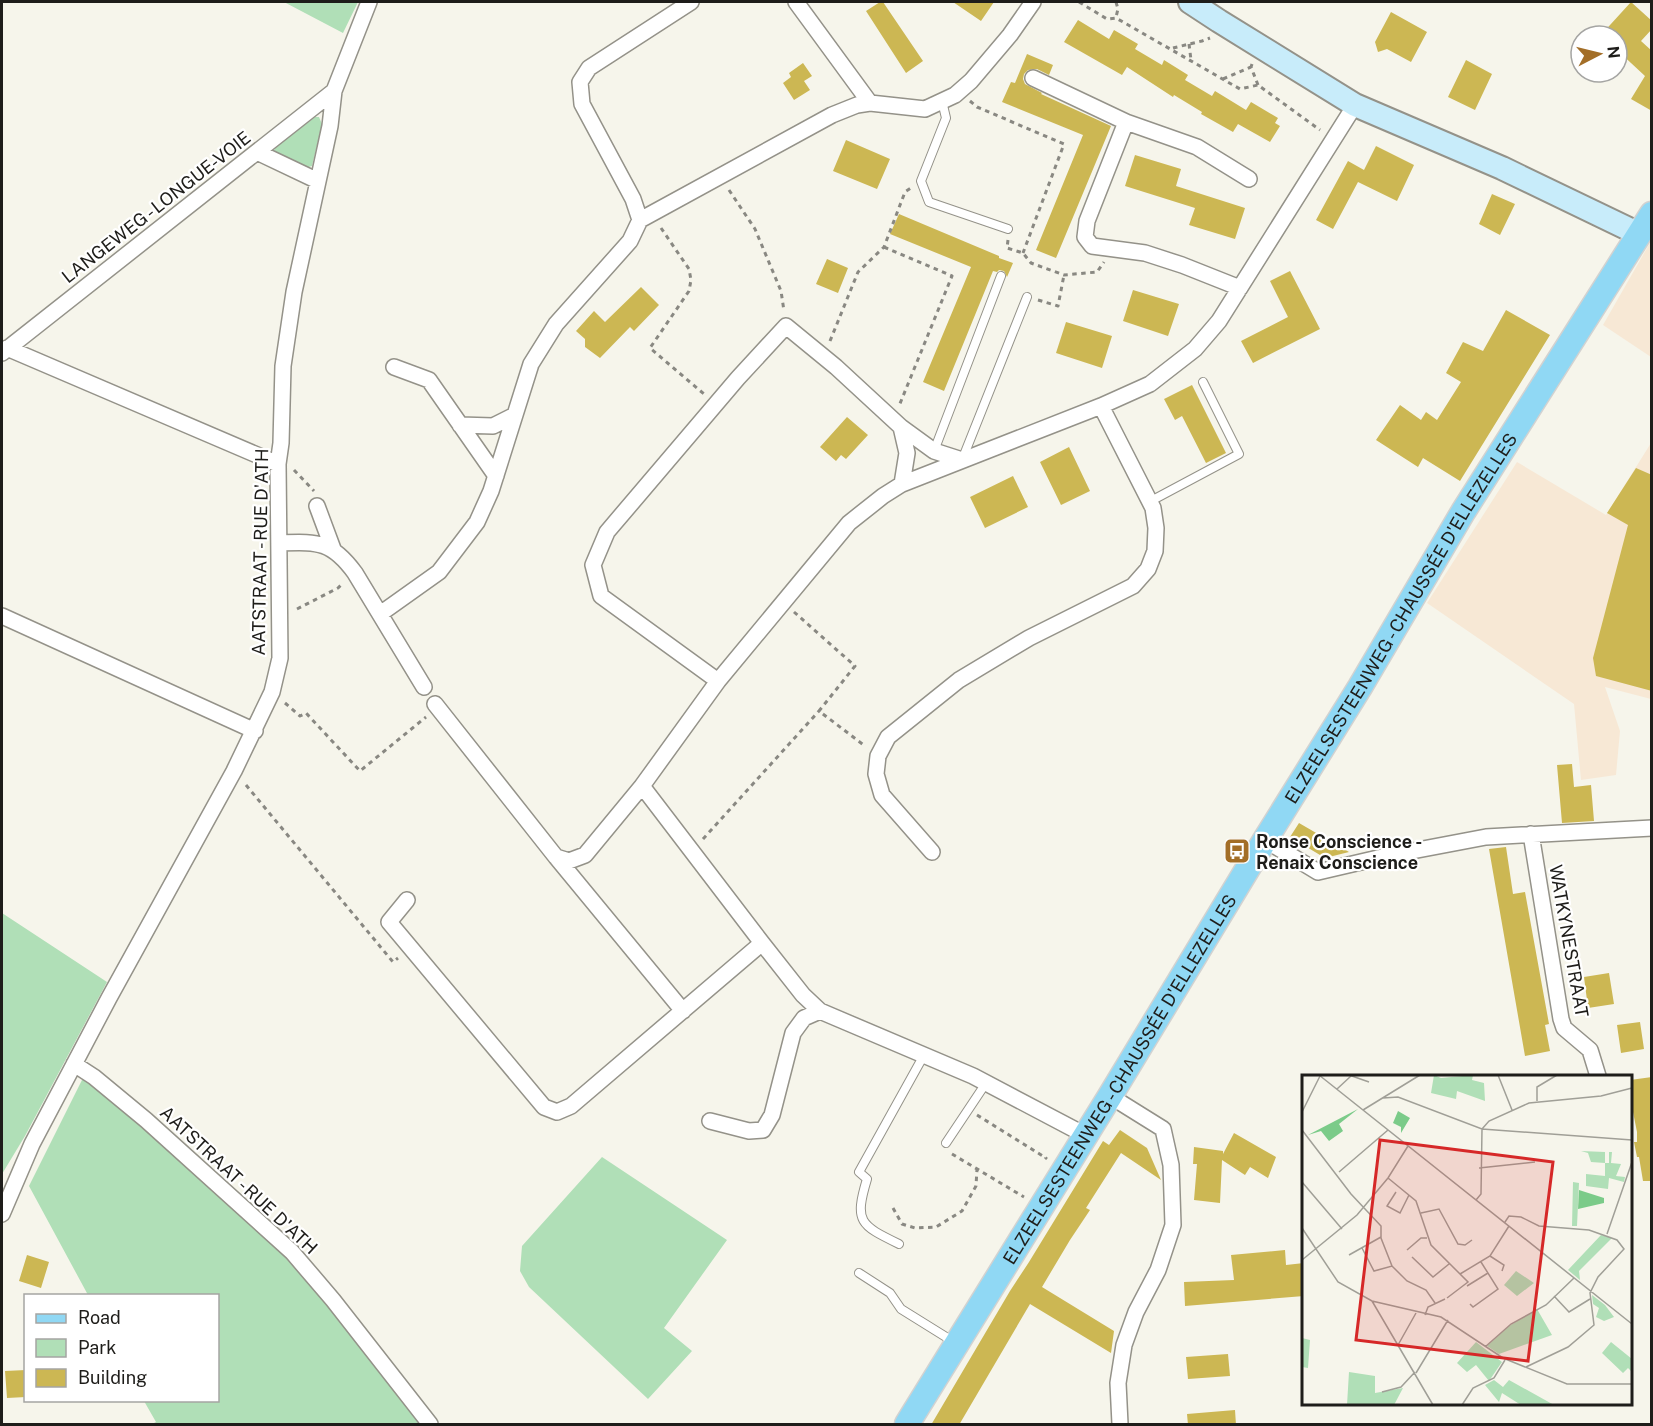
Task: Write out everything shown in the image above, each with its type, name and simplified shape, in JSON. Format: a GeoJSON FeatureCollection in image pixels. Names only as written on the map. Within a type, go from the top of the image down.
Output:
{"type":"FeatureCollection","features":[{"type":"Feature","properties":{"kind":"main road","name":"ELZEELSESTEENWEG - CHAUSSÉE D'ELLEZELLES"},"geometry":{"type":"LineString","coordinates":[[907,1425],[1360,687],[1463,512],[1652,214]]}},
{"type":"Feature","properties":{"kind":"street","name":"AATSTRAAT - RUE D'ATH"},"geometry":{"type":"LineString","coordinates":[[2,1214],[32,1144],[109,998],[234,771],[272,692],[280,658],[278,464],[281,443],[283,366],[294,292],[330,126],[334,91],[369,2]]}},
{"type":"Feature","properties":{"kind":"street"},"geometry":{"type":"LineString","coordinates":[[646,217],[633,199],[582,104],[580,82],[589,68],[691,2]]}},
{"type":"Feature","properties":{"kind":"street"},"geometry":{"type":"LineString","coordinates":[[796,2],[870,104]]}},
{"type":"Feature","properties":{"kind":"street"},"geometry":{"type":"LineString","coordinates":[[380,614],[439,572],[477,522],[491,491],[531,364],[556,324],[630,241],[646,217],[832,116],[857,105],[925,109],[960,92],[1010,35],[1033,2]]}},
{"type":"Feature","properties":{"kind":"street"},"geometry":{"type":"LineString","coordinates":[[1190,2],[1355,105],[1502,168],[1639,234]]}},
{"type":"Feature","properties":{"kind":"street"},"geometry":{"type":"LineString","coordinates":[[1033,78],[1126,122],[1197,147],[1249,179]]}},
{"type":"Feature","properties":{"kind":"street","name":"LANGEWEG - LONGUE-VOIE"},"geometry":{"type":"LineString","coordinates":[[4,350],[334,91]]}},
{"type":"Feature","properties":{"kind":"street"},"geometry":{"type":"LineString","coordinates":[[556,857],[569,861],[585,855],[642,786],[718,681],[783,602],[849,523],[883,496],[902,483],[1101,406],[1150,384],[1195,350],[1219,321],[1355,105]]}},
{"type":"Feature","properties":{"kind":"street"},"geometry":{"type":"LineString","coordinates":[[1126,122],[1087,221],[1085,237],[1092,246],[1144,253],[1240,288]]}},
{"type":"Feature","properties":{"kind":"street"},"geometry":{"type":"LineString","coordinates":[[257,153],[318,181]]}},
{"type":"Feature","properties":{"kind":"street"},"geometry":{"type":"LineString","coordinates":[[718,681],[601,596],[592,565],[607,532],[738,378],[786,326],[824,356],[897,424],[934,451],[962,460]]}},
{"type":"Feature","properties":{"kind":"street"},"geometry":{"type":"LineString","coordinates":[[4,350],[278,464]]}},
{"type":"Feature","properties":{"kind":"street"},"geometry":{"type":"LineString","coordinates":[[394,367],[429,380],[496,476]]}},
{"type":"Feature","properties":{"kind":"street"},"geometry":{"type":"LineString","coordinates":[[932,852],[882,795],[876,774],[878,756],[888,737],[959,680],[1029,638],[1133,586],[1148,569],[1155,551],[1156,528],[1153,508],[1101,406]]}},
{"type":"Feature","properties":{"kind":"street"},"geometry":{"type":"LineString","coordinates":[[460,425],[493,426],[515,415]]}},
{"type":"Feature","properties":{"kind":"street"},"geometry":{"type":"LineString","coordinates":[[897,424],[907,453],[902,483]]}},
{"type":"Feature","properties":{"kind":"street"},"geometry":{"type":"LineString","coordinates":[[317,506],[333,549]]}},
{"type":"Feature","properties":{"kind":"street"},"geometry":{"type":"LineString","coordinates":[[279,543],[313,542],[333,549],[346,560],[424,687]]}},
{"type":"Feature","properties":{"kind":"street"},"geometry":{"type":"LineString","coordinates":[[2,616],[255,731]]}},
{"type":"Feature","properties":{"kind":"street"},"geometry":{"type":"LineString","coordinates":[[437,706],[682,1011]]}},
{"type":"Feature","properties":{"kind":"street"},"geometry":{"type":"LineString","coordinates":[[642,786],[803,995],[820,1011],[986,1083],[1085,1135]]}},
{"type":"Feature","properties":{"kind":"street"},"geometry":{"type":"LineString","coordinates":[[1265,840],[1318,872],[1486,837],[1652,828]]}},
{"type":"Feature","properties":{"kind":"street","name":"WATKYNESTRAAT"},"geometry":{"type":"LineString","coordinates":[[1531,834],[1561,1019],[1564,1028],[1590,1050],[1597,1075]]}},
{"type":"Feature","properties":{"kind":"street"},"geometry":{"type":"LineString","coordinates":[[407,900],[389,922],[544,1107],[557,1112],[571,1106],[762,943]]}},
{"type":"Feature","properties":{"kind":"street"},"geometry":{"type":"LineString","coordinates":[[710,1120],[749,1131],[763,1130],[772,1115],[793,1033],[804,1018],[820,1011]]}},
{"type":"Feature","properties":{"kind":"street","name":"AATSTRAAT - RUE D'ATH"},"geometry":{"type":"LineString","coordinates":[[74,1064],[94,1077],[146,1120],[292,1252],[333,1300],[430,1425]]}},
{"type":"Feature","properties":{"kind":"street"},"geometry":{"type":"LineString","coordinates":[[1110,1096],[1163,1129],[1171,1165],[1173,1225],[1158,1270],[1136,1312],[1124,1345],[1118,1383],[1120,1425]]}},
{"type":"Feature","properties":{"kind":"lane"},"geometry":{"type":"LineString","coordinates":[[942,101],[946,118],[921,181],[929,202],[1008,229]]}},
{"type":"Feature","properties":{"kind":"lane"},"geometry":{"type":"LineString","coordinates":[[934,451],[1001,276]]}},
{"type":"Feature","properties":{"kind":"lane"},"geometry":{"type":"LineString","coordinates":[[962,460],[1027,297]]}},
{"type":"Feature","properties":{"kind":"lane"},"geometry":{"type":"LineString","coordinates":[[1149,502],[1239,454],[1203,382]]}},
{"type":"Feature","properties":{"kind":"lane"},"geometry":{"type":"LineString","coordinates":[[898,1244],[874,1232],[863,1220],[860,1209],[867,1179],[859,1172],[924,1056]]}},
{"type":"Feature","properties":{"kind":"lane"},"geometry":{"type":"LineString","coordinates":[[946,1143],[986,1083]]}},
{"type":"Feature","properties":{"kind":"lane"},"geometry":{"type":"LineString","coordinates":[[859,1273],[890,1293],[901,1309],[957,1344]]}},
{"type":"Feature","properties":{"kind":"path"},"geometry":{"type":"LineString","coordinates":[[1079,2],[1107,19],[1116,18],[1240,89],[1258,85],[1334,140]]}},
{"type":"Feature","properties":{"kind":"path"},"geometry":{"type":"LineString","coordinates":[[1116,2],[1118,9],[1116,18]]}},
{"type":"Feature","properties":{"kind":"path"},"geometry":{"type":"LineString","coordinates":[[1171,48],[1202,41],[1230,28]]}},
{"type":"Feature","properties":{"kind":"path"},"geometry":{"type":"LineString","coordinates":[[1188,44],[1191,60]]}},
{"type":"Feature","properties":{"kind":"path"},"geometry":{"type":"LineString","coordinates":[[1223,79],[1251,67]]}},
{"type":"Feature","properties":{"kind":"path"},"geometry":{"type":"LineString","coordinates":[[960,92],[977,107],[1064,144],[1023,253]]}},
{"type":"Feature","properties":{"kind":"path"},"geometry":{"type":"LineString","coordinates":[[719,177],[755,229],[781,291],[786,326]]}},
{"type":"Feature","properties":{"kind":"path"},"geometry":{"type":"LineString","coordinates":[[824,356],[858,272],[884,247],[905,192],[921,181]]}},
{"type":"Feature","properties":{"kind":"path"},"geometry":{"type":"LineString","coordinates":[[646,217],[689,269],[691,280],[688,291],[650,348],[716,404]]}},
{"type":"Feature","properties":{"kind":"path"},"geometry":{"type":"LineString","coordinates":[[1008,229],[1007,248],[1023,253],[1031,263],[1064,275],[1097,272],[1113,249]]}},
{"type":"Feature","properties":{"kind":"path"},"geometry":{"type":"LineString","coordinates":[[884,247],[952,276],[897,424]]}},
{"type":"Feature","properties":{"kind":"path"},"geometry":{"type":"LineString","coordinates":[[1027,297],[1058,306],[1064,275]]}},
{"type":"Feature","properties":{"kind":"path"},"geometry":{"type":"LineString","coordinates":[[278,464],[294,470],[316,494],[317,506]]}},
{"type":"Feature","properties":{"kind":"path"},"geometry":{"type":"LineString","coordinates":[[280,607],[296,609],[338,588],[355,573]]}},
{"type":"Feature","properties":{"kind":"path"},"geometry":{"type":"LineString","coordinates":[[691,851],[819,711],[855,666],[783,602]]}},
{"type":"Feature","properties":{"kind":"path"},"geometry":{"type":"LineString","coordinates":[[272,692],[300,717],[306,713],[360,771],[437,706]]}},
{"type":"Feature","properties":{"kind":"path"},"geometry":{"type":"LineString","coordinates":[[819,711],[878,756]]}},
{"type":"Feature","properties":{"kind":"path"},"geometry":{"type":"LineString","coordinates":[[234,771],[393,962],[411,948]]}},
{"type":"Feature","properties":{"kind":"path"},"geometry":{"type":"LineString","coordinates":[[968,1109],[1046,1158],[1041,1167]]}},
{"type":"Feature","properties":{"kind":"path"},"geometry":{"type":"LineString","coordinates":[[946,1143],[949,1152],[1041,1207]]}},
{"type":"Feature","properties":{"kind":"path"},"geometry":{"type":"LineString","coordinates":[[893,1208],[902,1224],[915,1228],[936,1227],[962,1211],[976,1185],[977,1169]]}},
{"type":"Feature","properties":{"kind":"shaded area"},"geometry":{"type":"Polygon","coordinates":[[[1651,241],[1651,357],[1603,325],[1651,241]]]}},
{"type":"Feature","properties":{"kind":"shaded area"},"geometry":{"type":"Polygon","coordinates":[[[1651,443],[1651,699],[1605,687],[1620,731],[1616,775],[1581,780],[1574,704],[1427,603],[1517,462],[1606,515],[1651,443]]]}},
{"type":"Feature","properties":{"kind":"green space"},"geometry":{"type":"Polygon","coordinates":[[[284,2],[358,2],[343,33],[284,2]]]}},
{"type":"Feature","properties":{"kind":"green space"},"geometry":{"type":"Polygon","coordinates":[[[315,117],[319,117],[322,124],[312,166],[306,168],[278,155],[274,150],[276,147],[315,117]]]}},
{"type":"Feature","properties":{"kind":"green space"},"geometry":{"type":"Polygon","coordinates":[[[2,913],[107,982],[25,1136],[2,1174],[2,913]]]}},
{"type":"Feature","properties":{"kind":"green space"},"geometry":{"type":"Polygon","coordinates":[[[85,1074],[272,1238],[324,1296],[425,1424],[152,1424],[156,1422],[145,1402],[219,1402],[219,1294],[87,1294],[29,1186],[85,1074]]]}},
{"type":"Feature","properties":{"kind":"green space"},"geometry":{"type":"Polygon","coordinates":[[[602,1157],[727,1240],[664,1328],[692,1351],[648,1399],[529,1287],[520,1271],[522,1246],[602,1157]]]}},
{"type":"Feature","properties":{"kind":"building"},"geometry":{"type":"Polygon","coordinates":[[[883,2],[923,61],[906,73],[866,11],[883,2]]]}},
{"type":"Feature","properties":{"kind":"building"},"geometry":{"type":"Polygon","coordinates":[[[953,2],[994,2],[981,21],[953,2]]]}},
{"type":"Feature","properties":{"kind":"building"},"geometry":{"type":"Polygon","coordinates":[[[1631,2],[1652,21],[1652,29],[1641,41],[1652,51],[1652,111],[1631,99],[1645,76],[1629,61],[1629,24],[1611,24],[1631,2]]]}},
{"type":"Feature","properties":{"kind":"building"},"geometry":{"type":"Polygon","coordinates":[[[1391,12],[1427,32],[1411,62],[1387,49],[1378,52],[1375,42],[1391,12]]]}},
{"type":"Feature","properties":{"kind":"building"},"geometry":{"type":"Polygon","coordinates":[[[1078,20],[1109,39],[1114,30],[1138,44],[1135,49],[1162,65],[1164,60],[1188,75],[1185,80],[1212,96],[1215,91],[1246,110],[1251,102],[1278,118],[1275,123],[1280,126],[1270,142],[1238,124],[1233,132],[1127,67],[1122,75],[1064,42],[1078,20]]]}},
{"type":"Feature","properties":{"kind":"building"},"geometry":{"type":"Polygon","coordinates":[[[1027,54],[1053,65],[1049,75],[1037,69],[1028,70],[1024,74],[1025,84],[1041,94],[1111,126],[1056,258],[1036,250],[1083,135],[1002,102],[1011,82],[1015,83],[1027,54]]]}},
{"type":"Feature","properties":{"kind":"building"},"geometry":{"type":"Polygon","coordinates":[[[1466,60],[1492,74],[1475,110],[1448,97],[1466,60]]]}},
{"type":"Feature","properties":{"kind":"building"},"geometry":{"type":"Polygon","coordinates":[[[803,63],[812,76],[804,81],[810,90],[794,100],[783,83],[791,77],[789,73],[803,63]]]}},
{"type":"Feature","properties":{"kind":"building"},"geometry":{"type":"Polygon","coordinates":[[[846,140],[890,159],[877,189],[833,171],[846,140]]]}},
{"type":"Feature","properties":{"kind":"building"},"geometry":{"type":"Polygon","coordinates":[[[1376,146],[1414,165],[1397,201],[1358,182],[1333,229],[1316,220],[1348,161],[1364,170],[1376,146]]]}},
{"type":"Feature","properties":{"kind":"building"},"geometry":{"type":"Polygon","coordinates":[[[1135,155],[1181,169],[1176,186],[1245,208],[1235,239],[1189,225],[1195,208],[1125,186],[1135,155]]]}},
{"type":"Feature","properties":{"kind":"building"},"geometry":{"type":"Polygon","coordinates":[[[1492,194],[1515,204],[1500,235],[1479,224],[1492,194]]]}},
{"type":"Feature","properties":{"kind":"building"},"geometry":{"type":"Polygon","coordinates":[[[899,214],[1013,263],[1007,277],[1004,271],[993,271],[944,391],[923,382],[971,267],[890,234],[899,214]]]}},
{"type":"Feature","properties":{"kind":"building"},"geometry":{"type":"Polygon","coordinates":[[[827,259],[848,268],[838,293],[816,284],[827,259]]]}},
{"type":"Feature","properties":{"kind":"building"},"geometry":{"type":"Polygon","coordinates":[[[1290,271],[1320,329],[1253,363],[1241,341],[1288,317],[1270,281],[1290,271]]]}},
{"type":"Feature","properties":{"kind":"building"},"geometry":{"type":"Polygon","coordinates":[[[641,287],[659,305],[634,331],[630,327],[600,358],[585,347],[585,339],[576,331],[594,311],[605,322],[641,287]]]}},
{"type":"Feature","properties":{"kind":"building"},"geometry":{"type":"Polygon","coordinates":[[[1133,290],[1179,304],[1168,336],[1123,321],[1133,290]]]}},
{"type":"Feature","properties":{"kind":"building"},"geometry":{"type":"Polygon","coordinates":[[[1506,310],[1550,335],[1460,481],[1423,458],[1418,467],[1376,440],[1400,405],[1421,420],[1426,412],[1437,420],[1461,382],[1446,373],[1463,342],[1483,351],[1506,310]]]}},
{"type":"Feature","properties":{"kind":"building"},"geometry":{"type":"Polygon","coordinates":[[[1066,322],[1112,336],[1102,368],[1056,353],[1066,322]]]}},
{"type":"Feature","properties":{"kind":"building"},"geometry":{"type":"Polygon","coordinates":[[[1192,385],[1226,453],[1206,463],[1182,416],[1175,420],[1164,399],[1192,385]]]}},
{"type":"Feature","properties":{"kind":"building"},"geometry":{"type":"Polygon","coordinates":[[[847,417],[868,435],[846,459],[841,455],[836,461],[820,447],[847,417]]]}},
{"type":"Feature","properties":{"kind":"building"},"geometry":{"type":"Polygon","coordinates":[[[1069,447],[1090,491],[1061,505],[1040,462],[1069,447]]]}},
{"type":"Feature","properties":{"kind":"building"},"geometry":{"type":"Polygon","coordinates":[[[1636,468],[1652,475],[1652,691],[1596,676],[1593,658],[1628,525],[1607,513],[1636,468]]]}},
{"type":"Feature","properties":{"kind":"building"},"geometry":{"type":"Polygon","coordinates":[[[1013,476],[1028,507],[985,528],[970,497],[1013,476]]]}},
{"type":"Feature","properties":{"kind":"building"},"geometry":{"type":"Polygon","coordinates":[[[1572,764],[1574,787],[1591,785],[1594,821],[1562,823],[1557,765],[1572,764]]]}},
{"type":"Feature","properties":{"kind":"building"},"geometry":{"type":"Polygon","coordinates":[[[1299,823],[1349,852],[1325,858],[1290,837],[1299,823]]]}},
{"type":"Feature","properties":{"kind":"building"},"geometry":{"type":"Polygon","coordinates":[[[1506,847],[1513,894],[1525,892],[1549,1024],[1545,1025],[1550,1051],[1525,1056],[1489,849],[1506,847]]]}},
{"type":"Feature","properties":{"kind":"building"},"geometry":{"type":"Polygon","coordinates":[[[1609,973],[1614,1004],[1588,1008],[1584,977],[1609,973]]]}},
{"type":"Feature","properties":{"kind":"building"},"geometry":{"type":"Polygon","coordinates":[[[1640,1022],[1644,1049],[1621,1053],[1617,1025],[1640,1022]]]}},
{"type":"Feature","properties":{"kind":"building"},"geometry":{"type":"Polygon","coordinates":[[[1652,1077],[1652,1181],[1643,1181],[1634,1142],[1637,1142],[1637,1132],[1632,1107],[1632,1080],[1652,1077]]]}},
{"type":"Feature","properties":{"kind":"building"},"geometry":{"type":"Polygon","coordinates":[[[1120,1130],[1147,1148],[1161,1180],[1121,1153],[1086,1208],[1090,1210],[1042,1287],[1114,1331],[1111,1353],[1030,1304],[959,1425],[931,1425],[1010,1291],[1103,1141],[1109,1145],[1120,1130]]]}},
{"type":"Feature","properties":{"kind":"building"},"geometry":{"type":"Polygon","coordinates":[[[1234,1133],[1276,1157],[1268,1178],[1250,1167],[1245,1175],[1222,1160],[1220,1203],[1194,1200],[1197,1164],[1193,1164],[1194,1147],[1223,1151],[1223,1154],[1234,1133]]]}},
{"type":"Feature","properties":{"kind":"building"},"geometry":{"type":"Polygon","coordinates":[[[1285,1250],[1286,1265],[1302,1263],[1302,1296],[1185,1306],[1184,1282],[1234,1280],[1231,1255],[1285,1250]]]}},
{"type":"Feature","properties":{"kind":"building"},"geometry":{"type":"Polygon","coordinates":[[[27,1255],[49,1262],[41,1288],[19,1281],[27,1255]]]}},
{"type":"Feature","properties":{"kind":"building"},"geometry":{"type":"Polygon","coordinates":[[[1228,1354],[1230,1376],[1188,1379],[1186,1357],[1228,1354]]]}},
{"type":"Feature","properties":{"kind":"building"},"geometry":{"type":"Polygon","coordinates":[[[24,1370],[24,1397],[7,1398],[5,1371],[24,1370]]]}},
{"type":"Feature","properties":{"kind":"building"},"geometry":{"type":"Polygon","coordinates":[[[1235,1410],[1236,1425],[1188,1425],[1187,1414],[1235,1410]]]}},
{"type":"Feature","properties":{"kind":"place","name":"Ronse Conscience - Renaix Conscience"},"geometry":{"type":"Point","coordinates":[1237,851]}}]}
